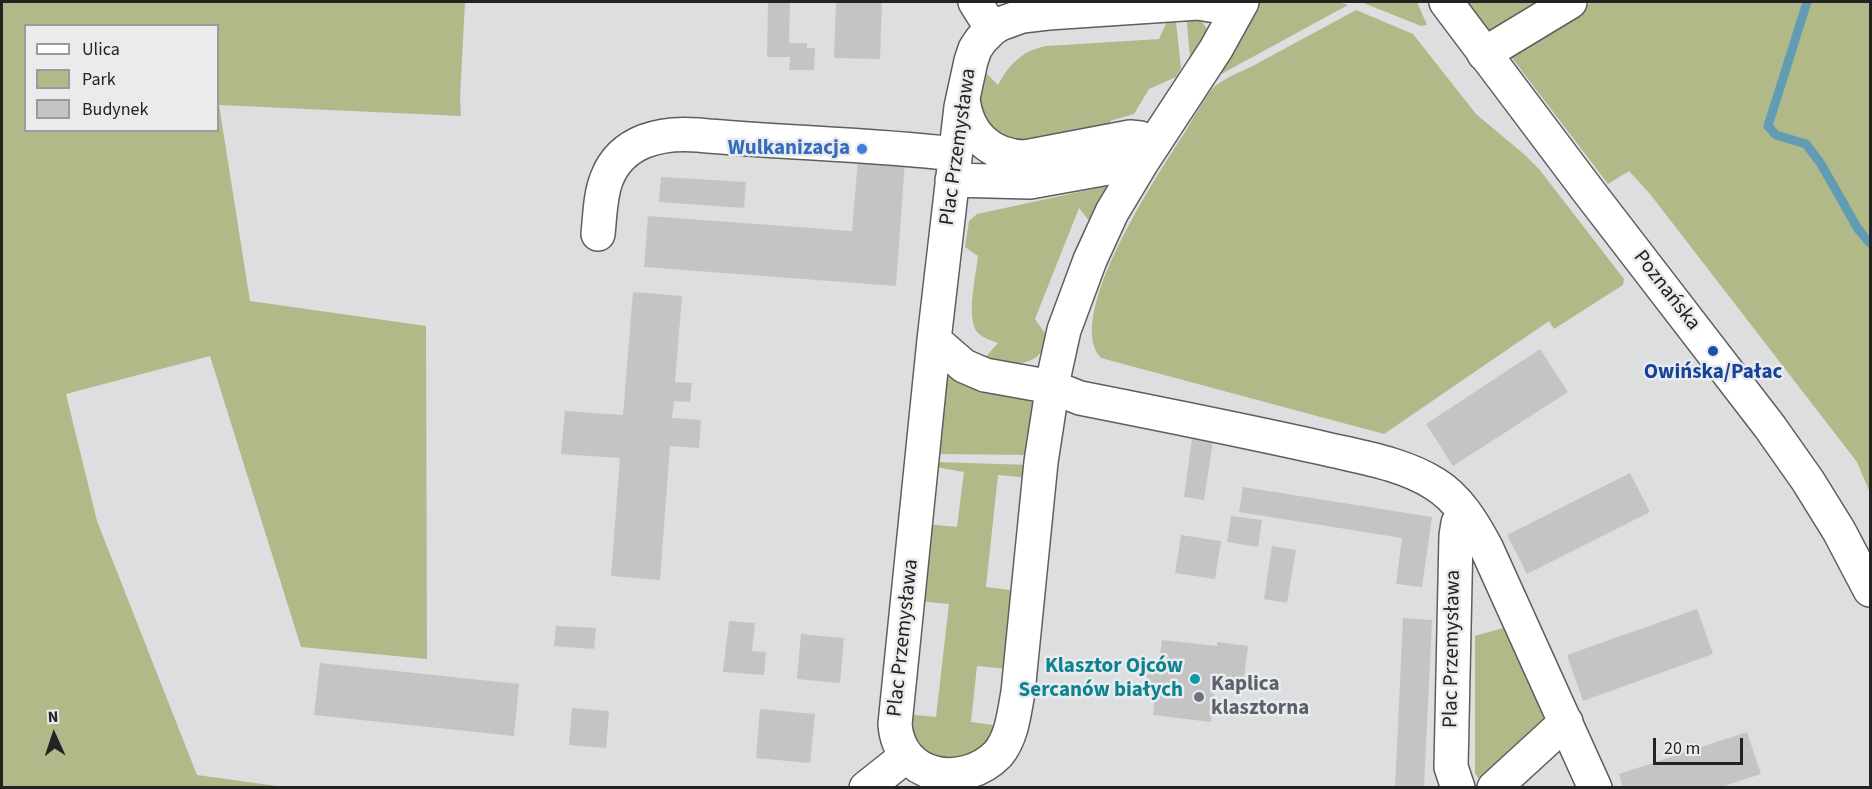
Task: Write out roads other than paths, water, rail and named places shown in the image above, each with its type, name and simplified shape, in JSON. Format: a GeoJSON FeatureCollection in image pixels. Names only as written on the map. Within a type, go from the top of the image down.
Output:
{"type":"FeatureCollection","features":[{"type":"Feature","properties":{"kind":"street","name":"Poznańska"},"geometry":{"type":"LineString","coordinates":[[1446,2],[1770,427],[1833,522],[1870,590]]}},
{"type":"Feature","properties":{"kind":"street"},"geometry":{"type":"LineString","coordinates":[[1484,54],[1570,2]]}},
{"type":"Feature","properties":{"kind":"street","name":"Plac Przemysława"},"geometry":{"type":"LineString","coordinates":[[1198,3],[1239,7],[1216,49],[1146,157],[1105,227],[1064,330],[1052,387],[1041,462],[1018,692],[1013,722],[1005,744],[985,765],[958,776],[929,781],[905,757],[899,746],[895,711],[953,167],[963,99],[984,15],[1000,24],[1022,16],[1075,11],[1198,3]]}},
{"type":"Feature","properties":{"kind":"street"},"geometry":{"type":"LineString","coordinates":[[598,234],[603,191],[611,170],[631,148],[659,136],[691,134],[784,142],[872,145],[953,167],[1030,182],[1125,166],[1146,157],[1140,138],[1130,136],[1031,156],[1012,156],[993,150],[979,137],[969,122],[963,99]]}},
{"type":"Feature","properties":{"kind":"street","name":"Plac Przemysława"},"geometry":{"type":"LineString","coordinates":[[934,340],[964,366],[979,373],[1052,387],[1080,398],[1302,444],[1412,472],[1445,490],[1465,513],[1486,547],[1595,788]]}},
{"type":"Feature","properties":{"kind":"street","name":"Plac Przemysława"},"geometry":{"type":"LineString","coordinates":[[1458,788],[1451,767],[1456,536],[1458,523],[1465,513]]}},
{"type":"Feature","properties":{"kind":"street"},"geometry":{"type":"LineString","coordinates":[[1494,788],[1566,722]]}},
{"type":"Feature","properties":{"kind":"street"},"geometry":{"type":"LineString","coordinates":[[866,788],[905,757]]}},
{"type":"Feature","properties":{"kind":"waterway"},"geometry":{"type":"LineString","coordinates":[[1807,2],[1768,126],[1776,135],[1806,144],[1821,164],[1858,229],[1870,243]]}},
{"type":"Feature","properties":{"kind":"place","name":"Wulkanizacja"},"geometry":{"type":"Point","coordinates":[862,149]}},
{"type":"Feature","properties":{"kind":"place","name":"Owińska/Pałac"},"geometry":{"type":"Point","coordinates":[1713,351]}},
{"type":"Feature","properties":{"kind":"place","name":"Klasztor Ojców Sercanów białych"},"geometry":{"type":"Point","coordinates":[1195,679]}},
{"type":"Feature","properties":{"kind":"place","name":"Kaplica klasztorna"},"geometry":{"type":"Point","coordinates":[1199,697]}}]}
